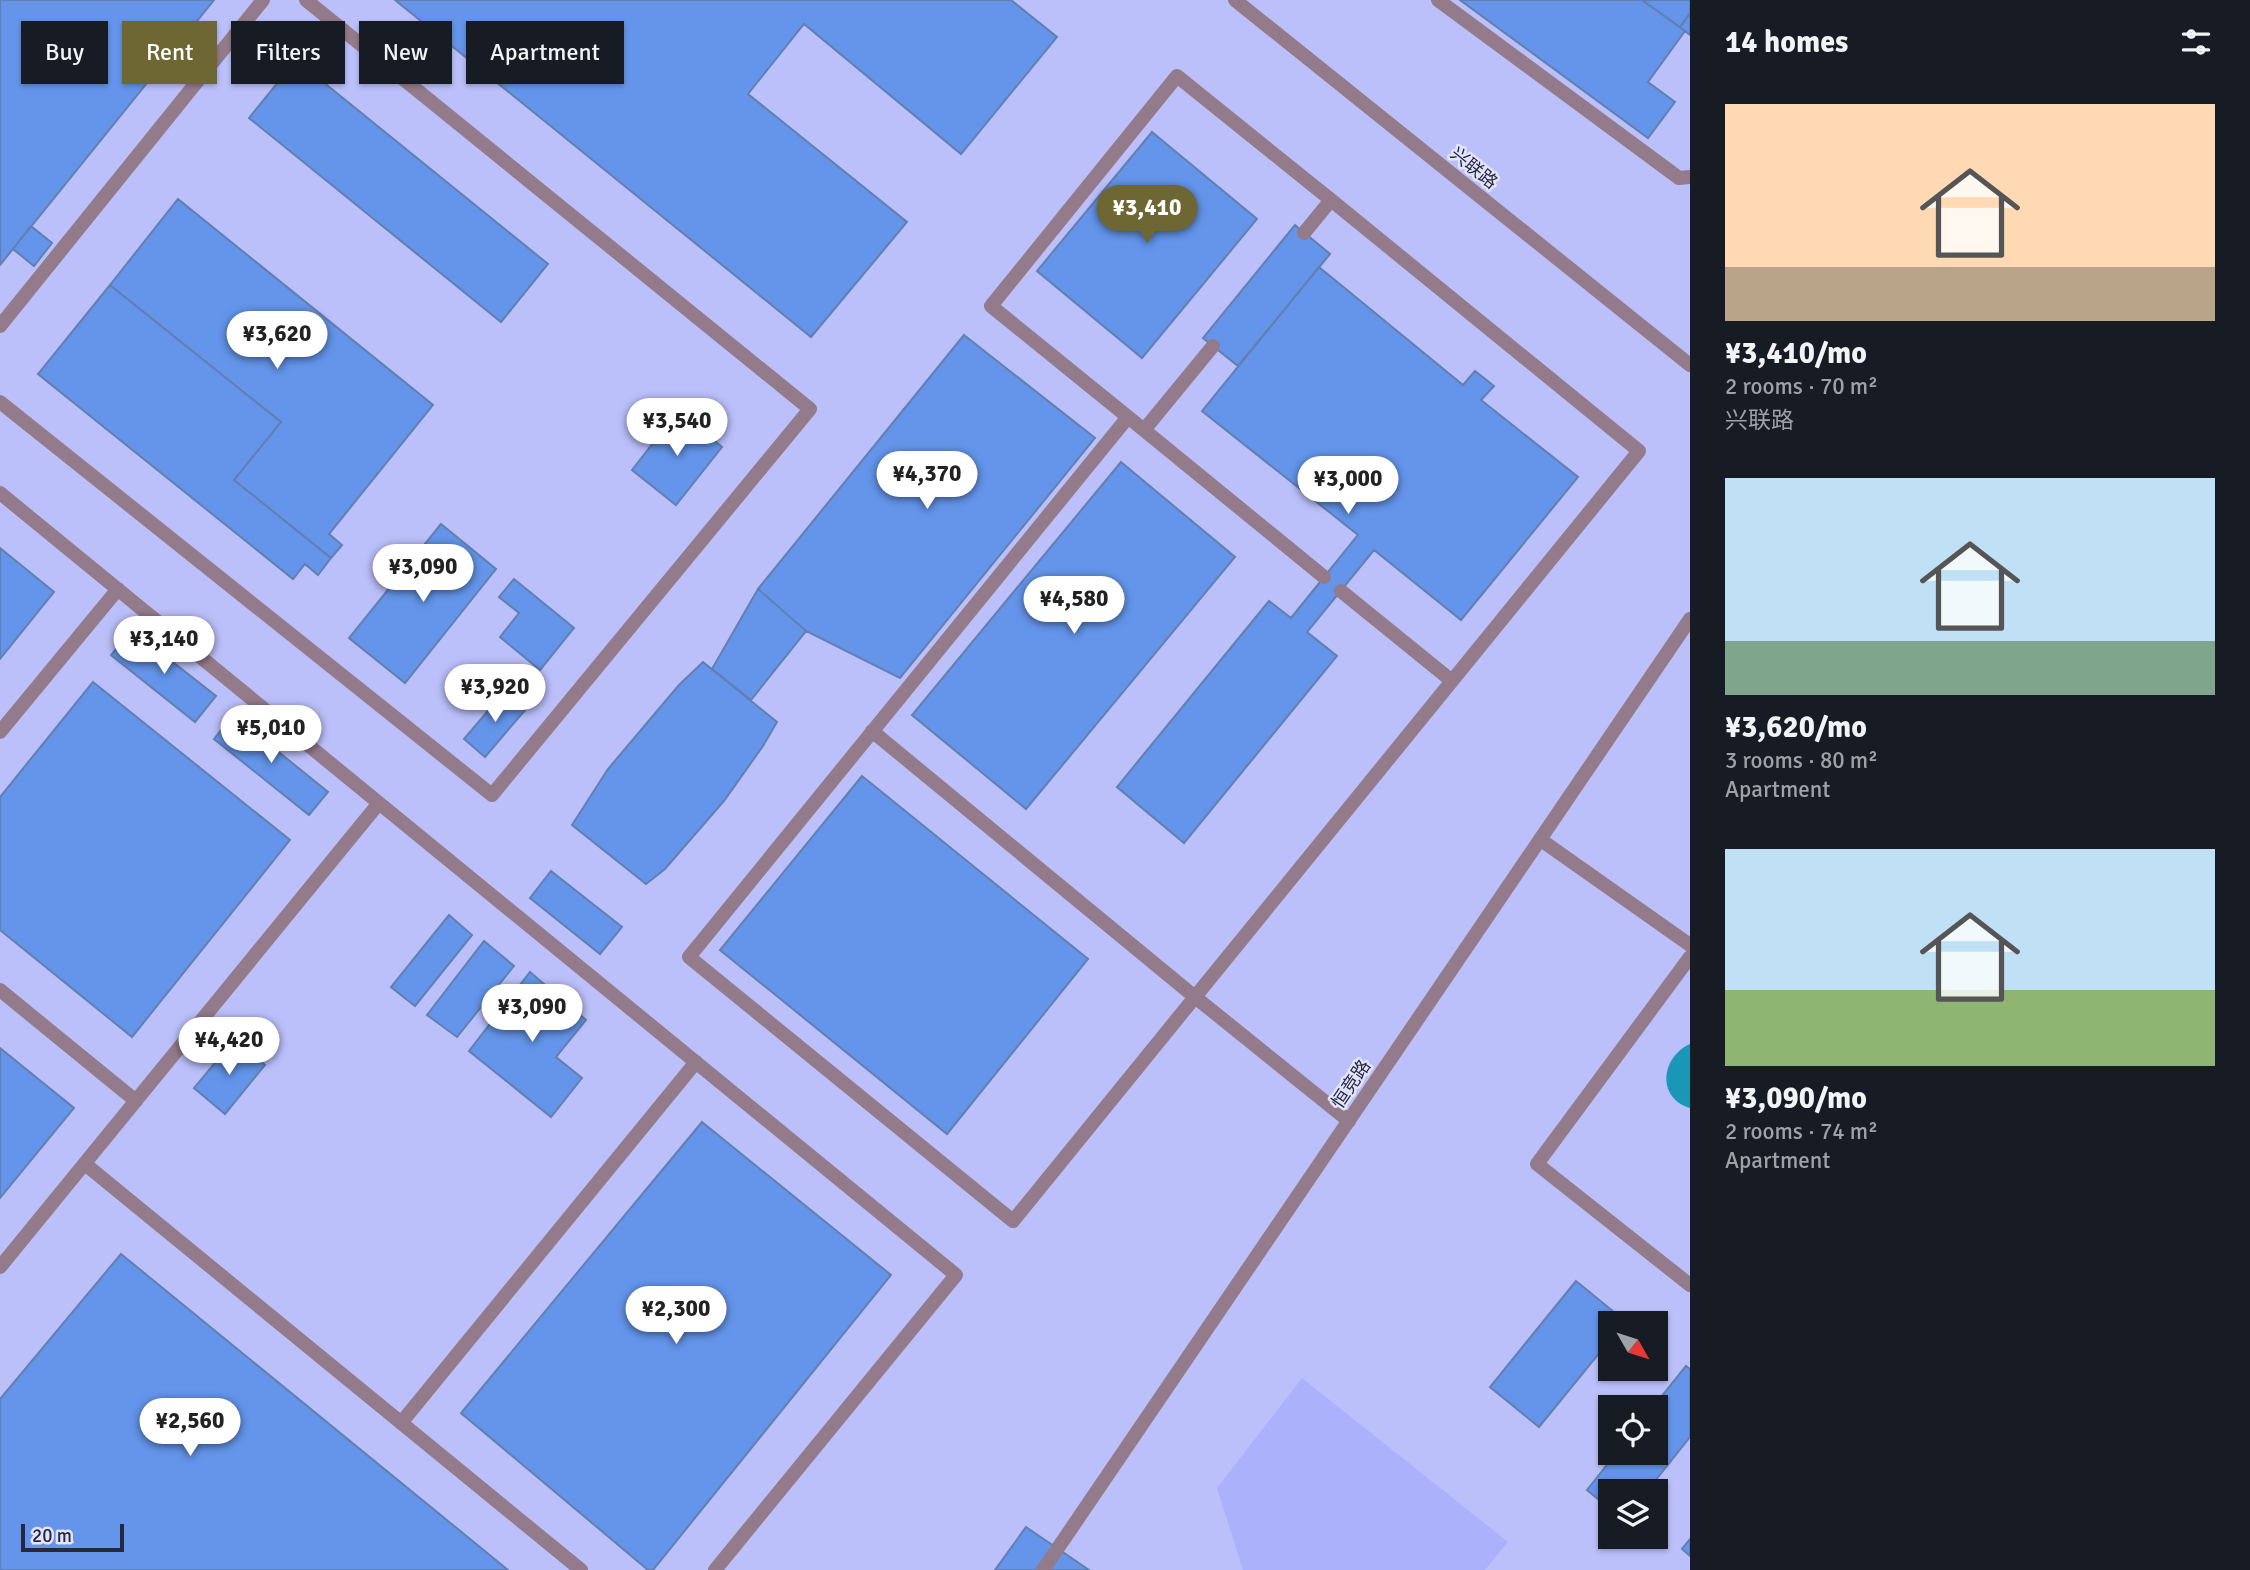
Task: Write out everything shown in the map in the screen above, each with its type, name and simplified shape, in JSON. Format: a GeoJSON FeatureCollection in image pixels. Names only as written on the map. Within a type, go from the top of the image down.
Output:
{"type":"FeatureCollection","features":[{"type":"Feature","properties":{"kind":"street"},"geometry":{"type":"LineString","coordinates":[[0,326],[263,0]]}},
{"type":"Feature","properties":{"kind":"street"},"geometry":{"type":"LineString","coordinates":[[0,402],[492,795],[810,409],[306,0]]}},
{"type":"Feature","properties":{"kind":"street","name":"兴联路"},"geometry":{"type":"LineString","coordinates":[[1235,0],[1690,365]]}},
{"type":"Feature","properties":{"kind":"street"},"geometry":{"type":"LineString","coordinates":[[1438,0],[1679,178],[1690,177]]}},
{"type":"Feature","properties":{"kind":"street"},"geometry":{"type":"LineString","coordinates":[[1128,417],[689,957],[1013,1221],[1639,451],[1177,76],[990,306],[1128,417],[1324,577]]}},
{"type":"Feature","properties":{"kind":"street"},"geometry":{"type":"LineString","coordinates":[[1304,233],[1331,200]]}},
{"type":"Feature","properties":{"kind":"street"},"geometry":{"type":"LineString","coordinates":[[1144,430],[1213,346]]}},
{"type":"Feature","properties":{"kind":"street"},"geometry":{"type":"LineString","coordinates":[[1,496],[956,1275],[715,1570]]}},
{"type":"Feature","properties":{"kind":"street"},"geometry":{"type":"LineString","coordinates":[[0,732],[118,589]]}},
{"type":"Feature","properties":{"kind":"street"},"geometry":{"type":"LineString","coordinates":[[1341,591],[1452,681]]}},
{"type":"Feature","properties":{"kind":"street","name":"恒竞路"},"geometry":{"type":"LineString","coordinates":[[1043,1570],[1690,619]]}},
{"type":"Feature","properties":{"kind":"street"},"geometry":{"type":"LineString","coordinates":[[872,730],[1349,1121]]}},
{"type":"Feature","properties":{"kind":"street"},"geometry":{"type":"LineString","coordinates":[[0,1267],[379,803]]}},
{"type":"Feature","properties":{"kind":"street"},"geometry":{"type":"LineString","coordinates":[[1541,840],[1690,945]]}},
{"type":"Feature","properties":{"kind":"street"},"geometry":{"type":"LineString","coordinates":[[1690,957],[1536,1164],[1690,1285]]}},
{"type":"Feature","properties":{"kind":"street"},"geometry":{"type":"LineString","coordinates":[[0,990],[136,1101]]}},
{"type":"Feature","properties":{"kind":"street"},"geometry":{"type":"LineString","coordinates":[[401,1423],[696,1062]]}},
{"type":"Feature","properties":{"kind":"street"},"geometry":{"type":"LineString","coordinates":[[85,1164],[581,1570]]}},
{"type":"Feature","properties":{"kind":"shaded area"},"geometry":{"type":"Polygon","coordinates":[[[1690,1044],[1690,1108],[1672,1096],[1666,1077],[1673,1058],[1690,1044]]]}},
{"type":"Feature","properties":{"kind":"shaded area"},"geometry":{"type":"Polygon","coordinates":[[[1302,1378],[1508,1542],[1485,1570],[1243,1570],[1217,1488],[1302,1378]]]}},
{"type":"Feature","properties":{"kind":"building"},"geometry":{"type":"Polygon","coordinates":[[[0,0],[214,0],[197,21],[122,21],[122,84],[146,84],[0,265],[0,0]]]}},
{"type":"Feature","properties":{"kind":"building"},"geometry":{"type":"Polygon","coordinates":[[[395,0],[1011,0],[1057,37],[961,154],[804,24],[748,94],[907,222],[811,337],[499,84],[624,84],[624,21],[466,21],[466,58],[452,46],[452,21],[421,21],[395,0]]]}},
{"type":"Feature","properties":{"kind":"building"},"geometry":{"type":"Polygon","coordinates":[[[1460,0],[1642,0],[1685,31],[1648,82],[1675,102],[1648,138],[1460,0]]]}},
{"type":"Feature","properties":{"kind":"building"},"geometry":{"type":"Polygon","coordinates":[[[1642,0],[1690,0],[1690,13],[1680,27],[1642,0]]]}},
{"type":"Feature","properties":{"kind":"building"},"geometry":{"type":"Polygon","coordinates":[[[1690,13],[1690,35],[1680,27],[1690,13]]]}},
{"type":"Feature","properties":{"kind":"building"},"geometry":{"type":"Polygon","coordinates":[[[277,84],[326,84],[548,264],[501,322],[249,118],[277,84]]]}},
{"type":"Feature","properties":{"kind":"building"},"geometry":{"type":"Polygon","coordinates":[[[1152,132],[1257,219],[1142,358],[1037,271],[1152,132]]]}},
{"type":"Feature","properties":{"kind":"building"},"geometry":{"type":"Polygon","coordinates":[[[178,199],[433,405],[329,534],[342,545],[331,558],[234,480],[281,422],[110,285],[178,199]]]}},
{"type":"Feature","properties":{"kind":"building"},"geometry":{"type":"Polygon","coordinates":[[[1295,225],[1330,254],[1238,366],[1203,338],[1295,225]]]}},
{"type":"Feature","properties":{"kind":"building"},"geometry":{"type":"Polygon","coordinates":[[[31,226],[52,243],[34,266],[13,249],[31,226]]]}},
{"type":"Feature","properties":{"kind":"building"},"geometry":{"type":"Polygon","coordinates":[[[1319,267],[1463,385],[1475,371],[1494,386],[1481,400],[1578,477],[1461,620],[1374,550],[1307,632],[1337,656],[1184,843],[1117,787],[1269,601],[1291,618],[1358,535],[1202,411],[1319,267]]]}},
{"type":"Feature","properties":{"kind":"building"},"geometry":{"type":"Polygon","coordinates":[[[110,285],[281,422],[234,480],[331,558],[318,575],[305,564],[293,579],[38,374],[110,285]]]}},
{"type":"Feature","properties":{"kind":"building"},"geometry":{"type":"Polygon","coordinates":[[[964,335],[1095,438],[900,678],[806,631],[758,589],[964,335]]]}},
{"type":"Feature","properties":{"kind":"building"},"geometry":{"type":"Polygon","coordinates":[[[678,411],[722,447],[676,505],[632,470],[678,411]]]}},
{"type":"Feature","properties":{"kind":"building"},"geometry":{"type":"Polygon","coordinates":[[[1121,462],[1235,557],[1026,809],[912,715],[1121,462]]]}},
{"type":"Feature","properties":{"kind":"building"},"geometry":{"type":"Polygon","coordinates":[[[441,524],[496,569],[405,683],[349,638],[441,524]]]}},
{"type":"Feature","properties":{"kind":"building"},"geometry":{"type":"Polygon","coordinates":[[[0,548],[54,592],[0,659],[0,548]]]}},
{"type":"Feature","properties":{"kind":"building"},"geometry":{"type":"Polygon","coordinates":[[[514,579],[574,628],[540,670],[500,637],[519,613],[499,597],[514,579]]]}},
{"type":"Feature","properties":{"kind":"building"},"geometry":{"type":"Polygon","coordinates":[[[758,589],[806,631],[751,700],[712,669],[758,589]]]}},
{"type":"Feature","properties":{"kind":"building"},"geometry":{"type":"Polygon","coordinates":[[[132,630],[216,696],[195,722],[111,655],[132,630]]]}},
{"type":"Feature","properties":{"kind":"building"},"geometry":{"type":"Polygon","coordinates":[[[703,662],[777,722],[724,801],[665,869],[646,884],[572,825],[608,769],[679,685],[703,662]]]}},
{"type":"Feature","properties":{"kind":"building"},"geometry":{"type":"Polygon","coordinates":[[[93,682],[290,840],[132,1037],[0,930],[0,797],[93,682]]]}},
{"type":"Feature","properties":{"kind":"building"},"geometry":{"type":"Polygon","coordinates":[[[505,691],[526,709],[485,757],[464,739],[505,691]]]}},
{"type":"Feature","properties":{"kind":"building"},"geometry":{"type":"Polygon","coordinates":[[[233,715],[328,792],[309,815],[214,739],[233,715]]]}},
{"type":"Feature","properties":{"kind":"building"},"geometry":{"type":"Polygon","coordinates":[[[862,776],[1088,959],[947,1134],[720,950],[862,776]]]}},
{"type":"Feature","properties":{"kind":"building"},"geometry":{"type":"Polygon","coordinates":[[[551,871],[622,927],[600,954],[530,898],[551,871]]]}},
{"type":"Feature","properties":{"kind":"building"},"geometry":{"type":"Polygon","coordinates":[[[449,915],[472,935],[415,1006],[391,987],[449,915]]]}},
{"type":"Feature","properties":{"kind":"building"},"geometry":{"type":"Polygon","coordinates":[[[484,941],[514,966],[457,1037],[427,1015],[484,941]]]}},
{"type":"Feature","properties":{"kind":"building"},"geometry":{"type":"Polygon","coordinates":[[[530,972],[586,1020],[556,1057],[582,1078],[551,1117],[469,1051],[530,972]]]}},
{"type":"Feature","properties":{"kind":"building"},"geometry":{"type":"Polygon","coordinates":[[[234,1040],[265,1065],[225,1114],[194,1088],[234,1040]]]}},
{"type":"Feature","properties":{"kind":"building"},"geometry":{"type":"Polygon","coordinates":[[[0,1048],[74,1108],[0,1198],[0,1048]]]}},
{"type":"Feature","properties":{"kind":"building"},"geometry":{"type":"Polygon","coordinates":[[[702,1122],[891,1275],[653,1570],[648,1570],[461,1413],[702,1122]]]}},
{"type":"Feature","properties":{"kind":"building"},"geometry":{"type":"Polygon","coordinates":[[[121,1254],[508,1570],[0,1570],[0,1399],[121,1254]]]}},
{"type":"Feature","properties":{"kind":"building"},"geometry":{"type":"Polygon","coordinates":[[[1576,1281],[1613,1311],[1598,1311],[1598,1355],[1539,1427],[1490,1387],[1576,1281]]]}},
{"type":"Feature","properties":{"kind":"building"},"geometry":{"type":"Polygon","coordinates":[[[1686,1366],[1690,1369],[1690,1437],[1668,1465],[1668,1395],[1663,1395],[1686,1366]]]}},
{"type":"Feature","properties":{"kind":"building"},"geometry":{"type":"Polygon","coordinates":[[[1607,1465],[1668,1465],[1657,1479],[1598,1479],[1598,1499],[1587,1490],[1607,1465]]]}},
{"type":"Feature","properties":{"kind":"building"},"geometry":{"type":"Polygon","coordinates":[[[1026,1527],[1089,1570],[995,1570],[1026,1527]]]}},
{"type":"Feature","properties":{"kind":"building"},"geometry":{"type":"Polygon","coordinates":[[[1690,1539],[1690,1556],[1682,1549],[1690,1539]]]}}]}
